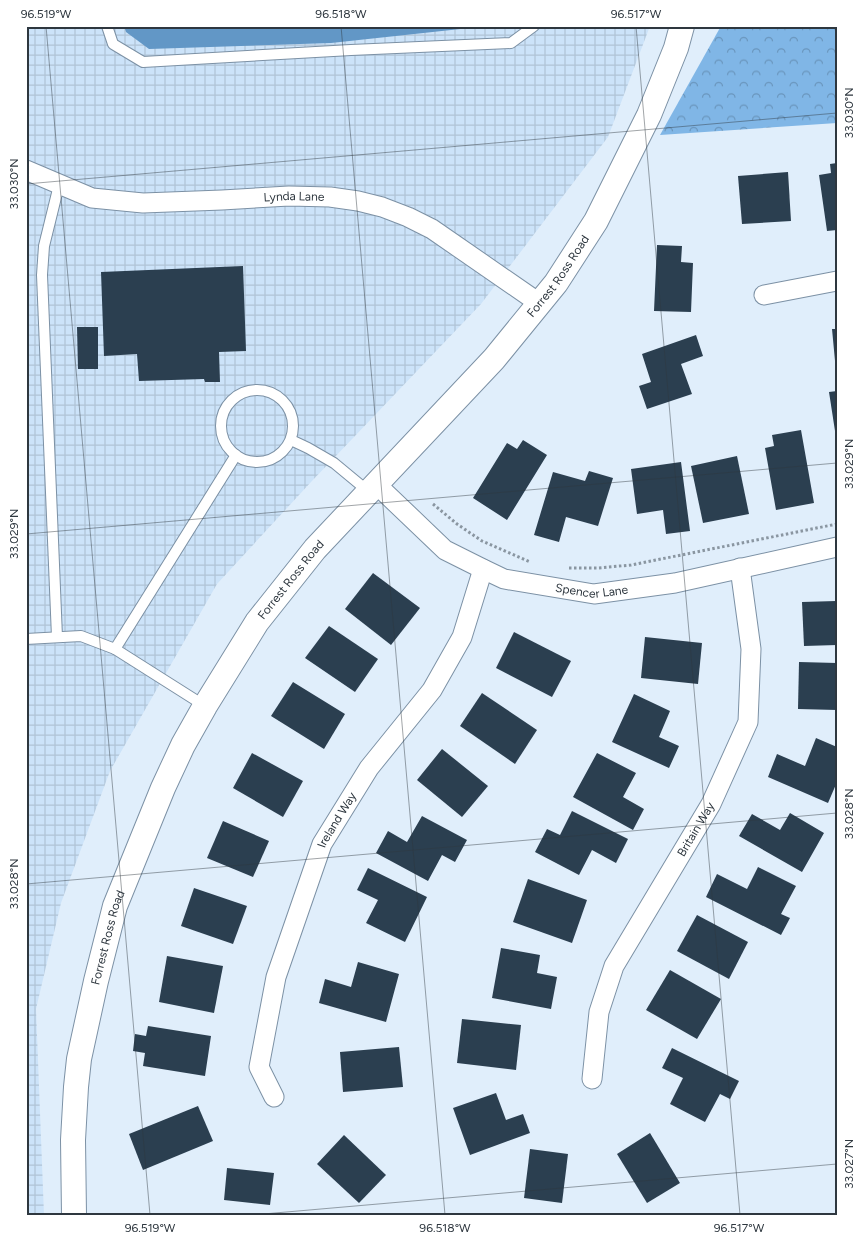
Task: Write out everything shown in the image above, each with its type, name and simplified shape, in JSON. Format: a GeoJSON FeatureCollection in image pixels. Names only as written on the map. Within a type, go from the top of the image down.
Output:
{"type":"FeatureCollection","features":[{"type":"Feature","properties":{"kind":"street","name":"Forrest Ross Road"},"geometry":{"type":"LineString","coordinates":[[74,1215],[73,1140],[79,1059],[96,980],[115,906],[163,788],[183,745],[257,622],[315,549],[494,359],[556,282],[596,221],[649,115],[676,48],[682,26]]}},
{"type":"Feature","properties":{"kind":"street","name":"Lynda Lane"},"geometry":{"type":"LineString","coordinates":[[26,170],[92,198],[143,203],[330,196],[382,207],[432,229],[539,303]]}},
{"type":"Feature","properties":{"kind":"street"},"geometry":{"type":"LineString","coordinates":[[764,295],[837,281]]}},
{"type":"Feature","properties":{"kind":"street","name":"Spencer Lane"},"geometry":{"type":"LineString","coordinates":[[373,488],[445,550],[504,579],[594,594],[676,583],[837,547]]}},
{"type":"Feature","properties":{"kind":"street","name":"Britain Way"},"geometry":{"type":"LineString","coordinates":[[592,1078],[599,1012],[614,966],[711,804],[748,722],[751,649],[740,568]]}},
{"type":"Feature","properties":{"kind":"street","name":"Ireland Way"},"geometry":{"type":"LineString","coordinates":[[274,1097],[259,1067],[276,977],[322,844],[369,768],[432,690],[462,637],[484,569]]}},
{"type":"Feature","properties":{"kind":"lane"},"geometry":{"type":"LineString","coordinates":[[107,26],[113,44],[143,62],[351,50],[511,44],[534,26]]}},
{"type":"Feature","properties":{"kind":"lane"},"geometry":{"type":"LineString","coordinates":[[57,637],[42,274],[44,246],[59,184]]}},
{"type":"Feature","properties":{"kind":"lane"},"geometry":{"type":"LineString","coordinates":[[250,390],[274,393],[284,400],[291,410],[294,422],[291,440],[281,454],[270,460],[259,462],[247,461],[227,447],[222,436],[221,424],[224,412],[230,402],[239,394],[250,390]]}},
{"type":"Feature","properties":{"kind":"lane"},"geometry":{"type":"LineString","coordinates":[[291,440],[334,463],[373,488]]}},
{"type":"Feature","properties":{"kind":"lane"},"geometry":{"type":"LineString","coordinates":[[114,650],[236,455]]}},
{"type":"Feature","properties":{"kind":"lane"},"geometry":{"type":"LineString","coordinates":[[26,639],[81,636],[114,650],[205,706]]}},
{"type":"Feature","properties":{"kind":"path"},"geometry":{"type":"LineString","coordinates":[[433,504],[482,541],[530,562]]}},
{"type":"Feature","properties":{"kind":"path"},"geometry":{"type":"LineString","coordinates":[[564,567],[598,568],[631,566],[837,524]]}},
{"type":"Feature","properties":{"kind":"shaded area"},"geometry":{"type":"Polygon","coordinates":[[[26,26],[650,26],[608,137],[481,304],[311,482],[217,584],[110,771],[61,903],[36,1009],[44,1215],[26,1215],[26,188],[28,187],[26,170],[26,26]]]}},
{"type":"Feature","properties":{"kind":"shaded area"},"geometry":{"type":"Polygon","coordinates":[[[124,26],[488,26],[331,43],[149,49],[126,32],[124,26]]]}},
{"type":"Feature","properties":{"kind":"green space"},"geometry":{"type":"Polygon","coordinates":[[[721,26],[837,26],[837,123],[660,135],[721,26]]]}},
{"type":"Feature","properties":{"kind":"building"},"geometry":{"type":"Polygon","coordinates":[[[837,163],[837,230],[827,231],[819,175],[831,173],[830,164],[837,163]]]}},
{"type":"Feature","properties":{"kind":"building"},"geometry":{"type":"Polygon","coordinates":[[[788,172],[791,221],[742,224],[738,176],[788,172]]]}},
{"type":"Feature","properties":{"kind":"building"},"geometry":{"type":"Polygon","coordinates":[[[657,245],[682,246],[681,262],[693,263],[691,312],[654,311],[657,245]]]}},
{"type":"Feature","properties":{"kind":"building"},"geometry":{"type":"Polygon","coordinates":[[[243,266],[246,351],[219,352],[220,382],[205,382],[204,379],[139,381],[137,354],[104,356],[101,272],[243,266]]]}},
{"type":"Feature","properties":{"kind":"building"},"geometry":{"type":"Polygon","coordinates":[[[77,327],[98,327],[98,369],[78,369],[77,327]]]}},
{"type":"Feature","properties":{"kind":"building"},"geometry":{"type":"Polygon","coordinates":[[[832,329],[837,329],[837,361],[835,361],[832,329]]]}},
{"type":"Feature","properties":{"kind":"building"},"geometry":{"type":"Polygon","coordinates":[[[696,335],[703,356],[681,364],[692,394],[647,409],[639,386],[651,382],[642,354],[696,335]]]}},
{"type":"Feature","properties":{"kind":"building"},"geometry":{"type":"Polygon","coordinates":[[[837,391],[837,431],[835,431],[829,392],[837,391]]]}},
{"type":"Feature","properties":{"kind":"building"},"geometry":{"type":"Polygon","coordinates":[[[801,430],[814,503],[776,510],[765,448],[774,446],[772,435],[801,430]]]}},
{"type":"Feature","properties":{"kind":"building"},"geometry":{"type":"Polygon","coordinates":[[[523,440],[547,455],[507,520],[473,498],[507,443],[517,449],[523,440]]]}},
{"type":"Feature","properties":{"kind":"building"},"geometry":{"type":"Polygon","coordinates":[[[737,456],[749,514],[703,523],[691,466],[737,456]]]}},
{"type":"Feature","properties":{"kind":"building"},"geometry":{"type":"Polygon","coordinates":[[[681,462],[690,531],[666,534],[663,510],[637,514],[631,469],[681,462]]]}},
{"type":"Feature","properties":{"kind":"building"},"geometry":{"type":"Polygon","coordinates":[[[589,471],[613,478],[598,526],[566,517],[559,542],[534,535],[553,472],[585,481],[589,471]]]}},
{"type":"Feature","properties":{"kind":"building"},"geometry":{"type":"Polygon","coordinates":[[[373,573],[420,608],[391,645],[345,609],[373,573]]]}},
{"type":"Feature","properties":{"kind":"building"},"geometry":{"type":"Polygon","coordinates":[[[836,601],[837,645],[804,646],[802,602],[836,601]]]}},
{"type":"Feature","properties":{"kind":"building"},"geometry":{"type":"Polygon","coordinates":[[[329,626],[378,659],[355,692],[305,658],[329,626]]]}},
{"type":"Feature","properties":{"kind":"building"},"geometry":{"type":"Polygon","coordinates":[[[514,632],[571,661],[552,697],[496,668],[514,632]]]}},
{"type":"Feature","properties":{"kind":"building"},"geometry":{"type":"Polygon","coordinates":[[[645,637],[702,643],[698,684],[641,678],[645,637]]]}},
{"type":"Feature","properties":{"kind":"building"},"geometry":{"type":"Polygon","coordinates":[[[799,662],[837,663],[837,710],[798,709],[799,662]]]}},
{"type":"Feature","properties":{"kind":"building"},"geometry":{"type":"Polygon","coordinates":[[[293,682],[345,714],[324,749],[271,716],[293,682]]]}},
{"type":"Feature","properties":{"kind":"building"},"geometry":{"type":"Polygon","coordinates":[[[482,693],[537,730],[515,764],[460,726],[482,693]]]}},
{"type":"Feature","properties":{"kind":"building"},"geometry":{"type":"Polygon","coordinates":[[[634,694],[670,711],[659,737],[679,746],[669,768],[612,742],[634,694]]]}},
{"type":"Feature","properties":{"kind":"building"},"geometry":{"type":"Polygon","coordinates":[[[816,738],[837,747],[837,782],[828,803],[768,777],[777,754],[805,766],[816,738]]]}},
{"type":"Feature","properties":{"kind":"building"},"geometry":{"type":"Polygon","coordinates":[[[442,749],[488,786],[462,817],[417,780],[442,749]]]}},
{"type":"Feature","properties":{"kind":"building"},"geometry":{"type":"Polygon","coordinates":[[[252,753],[303,781],[283,817],[233,788],[252,753]]]}},
{"type":"Feature","properties":{"kind":"building"},"geometry":{"type":"Polygon","coordinates":[[[597,753],[636,773],[623,797],[644,809],[633,830],[573,797],[597,753]]]}},
{"type":"Feature","properties":{"kind":"building"},"geometry":{"type":"Polygon","coordinates":[[[572,811],[628,839],[616,863],[592,850],[579,875],[535,852],[547,829],[560,835],[572,811]]]}},
{"type":"Feature","properties":{"kind":"building"},"geometry":{"type":"Polygon","coordinates":[[[790,813],[824,833],[802,872],[739,836],[752,814],[780,830],[790,813]]]}},
{"type":"Feature","properties":{"kind":"building"},"geometry":{"type":"Polygon","coordinates":[[[422,816],[467,840],[455,862],[442,855],[428,881],[376,853],[388,831],[407,842],[422,816]]]}},
{"type":"Feature","properties":{"kind":"building"},"geometry":{"type":"Polygon","coordinates":[[[223,821],[269,841],[253,877],[207,858],[223,821]]]}},
{"type":"Feature","properties":{"kind":"building"},"geometry":{"type":"Polygon","coordinates":[[[758,867],[796,886],[781,914],[790,918],[781,935],[706,897],[717,874],[747,889],[758,867]]]}},
{"type":"Feature","properties":{"kind":"building"},"geometry":{"type":"Polygon","coordinates":[[[368,868],[427,897],[405,942],[366,923],[378,900],[357,890],[368,868]]]}},
{"type":"Feature","properties":{"kind":"building"},"geometry":{"type":"Polygon","coordinates":[[[528,879],[587,900],[572,943],[513,922],[528,879]]]}},
{"type":"Feature","properties":{"kind":"building"},"geometry":{"type":"Polygon","coordinates":[[[194,888],[247,906],[233,944],[181,926],[194,888]]]}},
{"type":"Feature","properties":{"kind":"building"},"geometry":{"type":"Polygon","coordinates":[[[697,915],[748,942],[729,979],[677,951],[697,915]]]}},
{"type":"Feature","properties":{"kind":"building"},"geometry":{"type":"Polygon","coordinates":[[[501,948],[540,955],[537,973],[557,977],[551,1009],[492,998],[501,948]]]}},
{"type":"Feature","properties":{"kind":"building"},"geometry":{"type":"Polygon","coordinates":[[[167,956],[223,966],[214,1013],[159,1002],[167,956]]]}},
{"type":"Feature","properties":{"kind":"building"},"geometry":{"type":"Polygon","coordinates":[[[358,962],[399,974],[386,1022],[319,1003],[325,979],[351,987],[358,962]]]}},
{"type":"Feature","properties":{"kind":"building"},"geometry":{"type":"Polygon","coordinates":[[[670,970],[721,999],[697,1039],[646,1010],[670,970]]]}},
{"type":"Feature","properties":{"kind":"building"},"geometry":{"type":"Polygon","coordinates":[[[462,1019],[521,1025],[516,1070],[457,1063],[462,1019]]]}},
{"type":"Feature","properties":{"kind":"building"},"geometry":{"type":"Polygon","coordinates":[[[148,1026],[211,1036],[205,1076],[143,1066],[145,1053],[133,1051],[135,1034],[146,1036],[148,1026]]]}},
{"type":"Feature","properties":{"kind":"building"},"geometry":{"type":"Polygon","coordinates":[[[399,1047],[403,1087],[343,1092],[340,1052],[399,1047]]]}},
{"type":"Feature","properties":{"kind":"building"},"geometry":{"type":"Polygon","coordinates":[[[672,1048],[739,1081],[730,1099],[720,1094],[705,1122],[670,1104],[683,1078],[662,1068],[672,1048]]]}},
{"type":"Feature","properties":{"kind":"building"},"geometry":{"type":"Polygon","coordinates":[[[496,1093],[506,1120],[523,1114],[530,1133],[470,1155],[453,1108],[496,1093]]]}},
{"type":"Feature","properties":{"kind":"building"},"geometry":{"type":"Polygon","coordinates":[[[198,1106],[213,1141],[143,1170],[129,1134],[198,1106]]]}},
{"type":"Feature","properties":{"kind":"building"},"geometry":{"type":"Polygon","coordinates":[[[650,1133],[680,1183],[647,1203],[617,1154],[650,1133]]]}},
{"type":"Feature","properties":{"kind":"building"},"geometry":{"type":"Polygon","coordinates":[[[344,1135],[386,1175],[359,1203],[317,1164],[344,1135]]]}},
{"type":"Feature","properties":{"kind":"building"},"geometry":{"type":"Polygon","coordinates":[[[530,1149],[568,1154],[562,1203],[524,1198],[530,1149]]]}},
{"type":"Feature","properties":{"kind":"building"},"geometry":{"type":"Polygon","coordinates":[[[227,1168],[274,1173],[270,1205],[224,1200],[227,1168]]]}}]}
